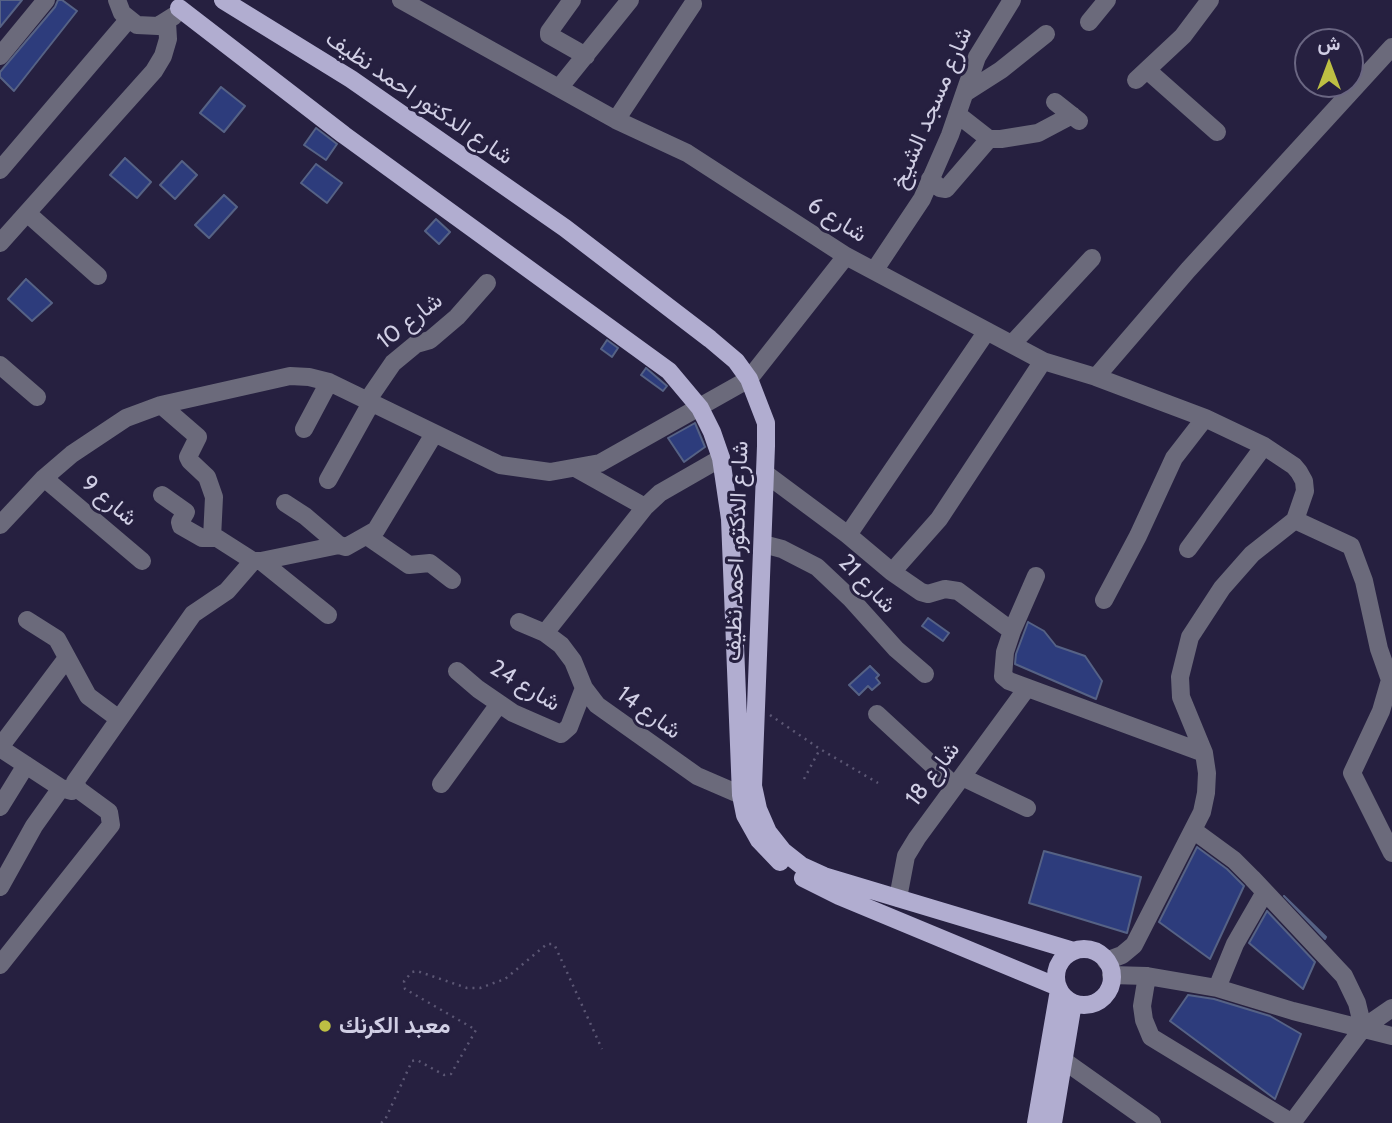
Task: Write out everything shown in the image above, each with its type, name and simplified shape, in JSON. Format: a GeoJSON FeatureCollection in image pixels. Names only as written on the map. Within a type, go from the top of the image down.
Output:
{"type":"FeatureCollection","features":[{"type":"Feature","properties":{"kind":"main road","name":"شارع الدكتور احمد نظيف"},"geometry":{"type":"LineString","coordinates":[[223,0],[351,79],[565,228],[710,339],[736,361],[749,379],[765,423],[766,474],[753,786],[758,809],[768,832],[783,850],[802,866],[824,876],[1074,951]]}},
{"type":"Feature","properties":{"kind":"main road","name":"شارع الدكتور احمد نظيف"},"geometry":{"type":"LineString","coordinates":[[176,10],[669,371],[700,408],[721,458],[730,519],[741,795],[745,815],[759,840],[776,860],[796,874],[839,896],[1058,988]]}},
{"type":"Feature","properties":{"kind":"main road"},"geometry":{"type":"LineString","coordinates":[[1036,1123],[1058,988],[1058,966],[1074,951],[1092,951],[1109,968],[1107,993],[1092,1004],[1073,1003],[1065,998],[1058,988]]}},
{"type":"Feature","properties":{"kind":"main road"},"geometry":{"type":"LineString","coordinates":[[1053,1123],[1073,1003]]}},
{"type":"Feature","properties":{"kind":"street"},"geometry":{"type":"LineString","coordinates":[[1,53],[46,0]]}},
{"type":"Feature","properties":{"kind":"street"},"geometry":{"type":"LineString","coordinates":[[117,0],[128,20],[148,27],[158,26],[176,10]]}},
{"type":"Feature","properties":{"kind":"street","name":"شارع 6"},"geometry":{"type":"LineString","coordinates":[[401,0],[616,120],[687,153],[846,256],[1012,344],[1043,360],[1205,418],[1264,446],[1294,466],[1304,481],[1305,491],[1295,520]]}},
{"type":"Feature","properties":{"kind":"street"},"geometry":{"type":"LineString","coordinates":[[572,0],[549,35],[586,56]]}},
{"type":"Feature","properties":{"kind":"street"},"geometry":{"type":"LineString","coordinates":[[559,88],[630,0]]}},
{"type":"Feature","properties":{"kind":"street","name":"شارع مسجد الشيخ"},"geometry":{"type":"LineString","coordinates":[[874,271],[922,199],[977,57],[1012,0]]}},
{"type":"Feature","properties":{"kind":"street"},"geometry":{"type":"LineString","coordinates":[[1089,22],[1107,0]]}},
{"type":"Feature","properties":{"kind":"street"},"geometry":{"type":"LineString","coordinates":[[1210,0],[1183,36],[1142,75],[1217,132]]}},
{"type":"Feature","properties":{"kind":"street"},"geometry":{"type":"LineString","coordinates":[[616,120],[693,4]]}},
{"type":"Feature","properties":{"kind":"street"},"geometry":{"type":"LineString","coordinates":[[0,243],[154,71],[163,56],[176,10]]}},
{"type":"Feature","properties":{"kind":"street"},"geometry":{"type":"LineString","coordinates":[[0,170],[128,20]]}},
{"type":"Feature","properties":{"kind":"street"},"geometry":{"type":"LineString","coordinates":[[965,93],[1046,34]]}},
{"type":"Feature","properties":{"kind":"street"},"geometry":{"type":"LineString","coordinates":[[1096,377],[1188,270],[1392,47]]}},
{"type":"Feature","properties":{"kind":"street"},"geometry":{"type":"LineString","coordinates":[[957,114],[989,139],[1019,138],[1038,134],[1075,118],[1055,102]]}},
{"type":"Feature","properties":{"kind":"street"},"geometry":{"type":"LineString","coordinates":[[930,179],[940,188],[946,189],[989,139]]}},
{"type":"Feature","properties":{"kind":"street"},"geometry":{"type":"LineString","coordinates":[[27,213],[98,276]]}},
{"type":"Feature","properties":{"kind":"street"},"geometry":{"type":"LineString","coordinates":[[0,526],[44,478],[98,435],[126,418],[161,405],[290,376],[329,382],[500,464],[550,472],[600,463],[624,452],[749,379],[846,256]]}},
{"type":"Feature","properties":{"kind":"street"},"geometry":{"type":"LineString","coordinates":[[1012,344],[1092,258]]}},
{"type":"Feature","properties":{"kind":"street","name":"شارع 10"},"geometry":{"type":"LineString","coordinates":[[328,480],[393,363],[416,344],[430,340],[457,317],[487,283]]}},
{"type":"Feature","properties":{"kind":"street"},"geometry":{"type":"LineString","coordinates":[[848,536],[987,331]]}},
{"type":"Feature","properties":{"kind":"street"},"geometry":{"type":"LineString","coordinates":[[892,572],[939,519],[1043,360]]}},
{"type":"Feature","properties":{"kind":"street"},"geometry":{"type":"LineString","coordinates":[[0,365],[37,397]]}},
{"type":"Feature","properties":{"kind":"street"},"geometry":{"type":"LineString","coordinates":[[304,429],[329,382]]}},
{"type":"Feature","properties":{"kind":"street"},"geometry":{"type":"LineString","coordinates":[[161,405],[198,437],[188,457],[207,477],[215,497],[212,538]]}},
{"type":"Feature","properties":{"kind":"street"},"geometry":{"type":"LineString","coordinates":[[1104,600],[1138,536],[1174,458],[1205,418]]}},
{"type":"Feature","properties":{"kind":"street"},"geometry":{"type":"LineString","coordinates":[[0,887],[33,826],[70,789],[76,787],[78,778],[193,614],[227,591],[257,561],[338,545],[346,547],[376,530],[434,434]]}},
{"type":"Feature","properties":{"kind":"street"},"geometry":{"type":"LineString","coordinates":[[1188,549],[1264,446]]}},
{"type":"Feature","properties":{"kind":"street"},"geometry":{"type":"LineString","coordinates":[[545,633],[645,507],[660,494],[721,458]]}},
{"type":"Feature","properties":{"kind":"street"},"geometry":{"type":"LineString","coordinates":[[577,469],[645,507]]}},
{"type":"Feature","properties":{"kind":"street"},"geometry":{"type":"LineString","coordinates":[[766,474],[892,572],[928,594],[946,589],[958,591],[1012,631]]}},
{"type":"Feature","properties":{"kind":"street","name":"شارع 9"},"geometry":{"type":"LineString","coordinates":[[44,478],[142,561]]}},
{"type":"Feature","properties":{"kind":"street"},"geometry":{"type":"LineString","coordinates":[[162,495],[186,512],[180,522],[181,526],[197,536],[220,540],[257,561],[328,615]]}},
{"type":"Feature","properties":{"kind":"street"},"geometry":{"type":"LineString","coordinates":[[285,503],[312,521],[338,545]]}},
{"type":"Feature","properties":{"kind":"street"},"geometry":{"type":"LineString","coordinates":[[1109,968],[1134,944],[1202,812],[1207,773],[1204,753],[1181,697],[1180,677],[1190,637],[1222,588],[1252,554],[1295,520],[1346,543],[1355,552],[1364,581],[1379,649],[1391,681],[1381,711],[1352,774],[1392,853]]}},
{"type":"Feature","properties":{"kind":"street"},"geometry":{"type":"LineString","coordinates":[[367,536],[409,565],[430,563],[452,580]]}},
{"type":"Feature","properties":{"kind":"street","name":"شارع 21"},"geometry":{"type":"LineString","coordinates":[[764,544],[800,557],[817,567],[851,599],[895,649],[925,674]]}},
{"type":"Feature","properties":{"kind":"street"},"geometry":{"type":"LineString","coordinates":[[1036,576],[1005,652],[1003,676],[1027,688],[1204,753]]}},
{"type":"Feature","properties":{"kind":"street"},"geometry":{"type":"LineString","coordinates":[[27,620],[57,639],[88,696],[119,719]]}},
{"type":"Feature","properties":{"kind":"street","name":"شارع 14"},"geometry":{"type":"LineString","coordinates":[[519,622],[545,633],[561,645],[573,661],[584,688],[597,705],[697,776],[741,795]]}},
{"type":"Feature","properties":{"kind":"street"},"geometry":{"type":"LineString","coordinates":[[0,965],[111,825],[109,812],[26,765],[0,747],[67,658]]}},
{"type":"Feature","properties":{"kind":"street","name":"شارع 24"},"geometry":{"type":"LineString","coordinates":[[457,671],[499,704],[527,720],[561,734],[569,727],[584,688]]}},
{"type":"Feature","properties":{"kind":"street","name":"شارع 18"},"geometry":{"type":"LineString","coordinates":[[898,898],[906,856],[1027,688]]}},
{"type":"Feature","properties":{"kind":"street"},"geometry":{"type":"LineString","coordinates":[[441,784],[499,704]]}},
{"type":"Feature","properties":{"kind":"street"},"geometry":{"type":"LineString","coordinates":[[877,715],[958,781],[1027,808]]}},
{"type":"Feature","properties":{"kind":"street"},"geometry":{"type":"LineString","coordinates":[[0,807],[26,765]]}},
{"type":"Feature","properties":{"kind":"street"},"geometry":{"type":"LineString","coordinates":[[1193,830],[1234,860],[1344,976],[1357,1003],[1363,1028]]}},
{"type":"Feature","properties":{"kind":"street"},"geometry":{"type":"LineString","coordinates":[[1217,988],[1235,944],[1265,892]]}},
{"type":"Feature","properties":{"kind":"street"},"geometry":{"type":"LineString","coordinates":[[1109,968],[1217,988],[1392,1036]]}},
{"type":"Feature","properties":{"kind":"street"},"geometry":{"type":"LineString","coordinates":[[1147,976],[1142,1006],[1151,1037],[1292,1123],[1363,1028],[1392,1009]]}},
{"type":"Feature","properties":{"kind":"street"},"geometry":{"type":"LineString","coordinates":[[1063,1060],[1152,1123]]}},
{"type":"Feature","properties":{"kind":"path"},"geometry":{"type":"LineString","coordinates":[[756,705],[820,749],[878,783]]}},
{"type":"Feature","properties":{"kind":"path"},"geometry":{"type":"LineString","coordinates":[[804,779],[820,749]]}},
{"type":"Feature","properties":{"kind":"path"},"geometry":{"type":"LineString","coordinates":[[381,1123],[385,1120],[412,1061],[417,1060],[444,1075],[451,1074],[476,1030],[405,989],[404,981],[412,972],[467,988],[480,988],[505,979],[547,944],[554,945],[602,1049]]}},
{"type":"Feature","properties":{"kind":"building"},"geometry":{"type":"Polygon","coordinates":[[[0,0],[22,0],[0,27],[0,0]]]}},
{"type":"Feature","properties":{"kind":"building"},"geometry":{"type":"Polygon","coordinates":[[[58,0],[77,11],[14,91],[0,77],[0,72],[58,0]]]}},
{"type":"Feature","properties":{"kind":"building"},"geometry":{"type":"Polygon","coordinates":[[[221,87],[245,106],[224,132],[200,113],[221,87]]]}},
{"type":"Feature","properties":{"kind":"building"},"geometry":{"type":"Polygon","coordinates":[[[316,128],[337,144],[326,160],[304,145],[316,128]]]}},
{"type":"Feature","properties":{"kind":"building"},"geometry":{"type":"Polygon","coordinates":[[[125,158],[151,182],[137,198],[110,175],[125,158]]]}},
{"type":"Feature","properties":{"kind":"building"},"geometry":{"type":"Polygon","coordinates":[[[182,161],[197,175],[175,199],[160,185],[182,161]]]}},
{"type":"Feature","properties":{"kind":"building"},"geometry":{"type":"Polygon","coordinates":[[[316,164],[342,183],[327,203],[301,183],[316,164]]]}},
{"type":"Feature","properties":{"kind":"building"},"geometry":{"type":"Polygon","coordinates":[[[224,195],[237,207],[209,238],[195,225],[224,195]]]}},
{"type":"Feature","properties":{"kind":"building"},"geometry":{"type":"Polygon","coordinates":[[[436,219],[450,232],[439,244],[425,231],[436,219]]]}},
{"type":"Feature","properties":{"kind":"building"},"geometry":{"type":"Polygon","coordinates":[[[26,279],[52,303],[32,321],[8,299],[26,279]]]}},
{"type":"Feature","properties":{"kind":"building"},"geometry":{"type":"Polygon","coordinates":[[[607,340],[618,348],[612,357],[601,349],[607,340]]]}},
{"type":"Feature","properties":{"kind":"building"},"geometry":{"type":"Polygon","coordinates":[[[646,368],[667,386],[663,391],[641,375],[646,368]]]}},
{"type":"Feature","properties":{"kind":"building"},"geometry":{"type":"Polygon","coordinates":[[[695,423],[705,447],[684,462],[668,438],[695,423]]]}},
{"type":"Feature","properties":{"kind":"building"},"geometry":{"type":"Polygon","coordinates":[[[928,618],[949,633],[943,641],[922,626],[928,618]]]}},
{"type":"Feature","properties":{"kind":"building"},"geometry":{"type":"Polygon","coordinates":[[[1028,622],[1044,631],[1056,646],[1085,656],[1102,681],[1096,699],[1015,664],[1028,622]]]}},
{"type":"Feature","properties":{"kind":"building"},"geometry":{"type":"Polygon","coordinates":[[[870,666],[879,675],[876,678],[880,683],[872,690],[868,686],[859,695],[849,685],[870,666]]]}},
{"type":"Feature","properties":{"kind":"building"},"geometry":{"type":"Polygon","coordinates":[[[1197,847],[1227,869],[1244,886],[1210,959],[1159,922],[1197,847]]]}},
{"type":"Feature","properties":{"kind":"building"},"geometry":{"type":"Polygon","coordinates":[[[1044,851],[1141,877],[1127,933],[1029,903],[1044,851]]]}},
{"type":"Feature","properties":{"kind":"building"},"geometry":{"type":"Polygon","coordinates":[[[1284,896],[1326,937],[1325,939],[1284,896]]]}},
{"type":"Feature","properties":{"kind":"building"},"geometry":{"type":"Polygon","coordinates":[[[1267,911],[1315,962],[1303,989],[1249,943],[1267,911]]]}},
{"type":"Feature","properties":{"kind":"building"},"geometry":{"type":"Polygon","coordinates":[[[1188,995],[1214,999],[1270,1016],[1301,1034],[1275,1099],[1170,1021],[1188,995]]]}},
{"type":"Feature","properties":{"kind":"place","name":"معبد الكرنك"},"geometry":{"type":"Point","coordinates":[325,1026]}}]}
